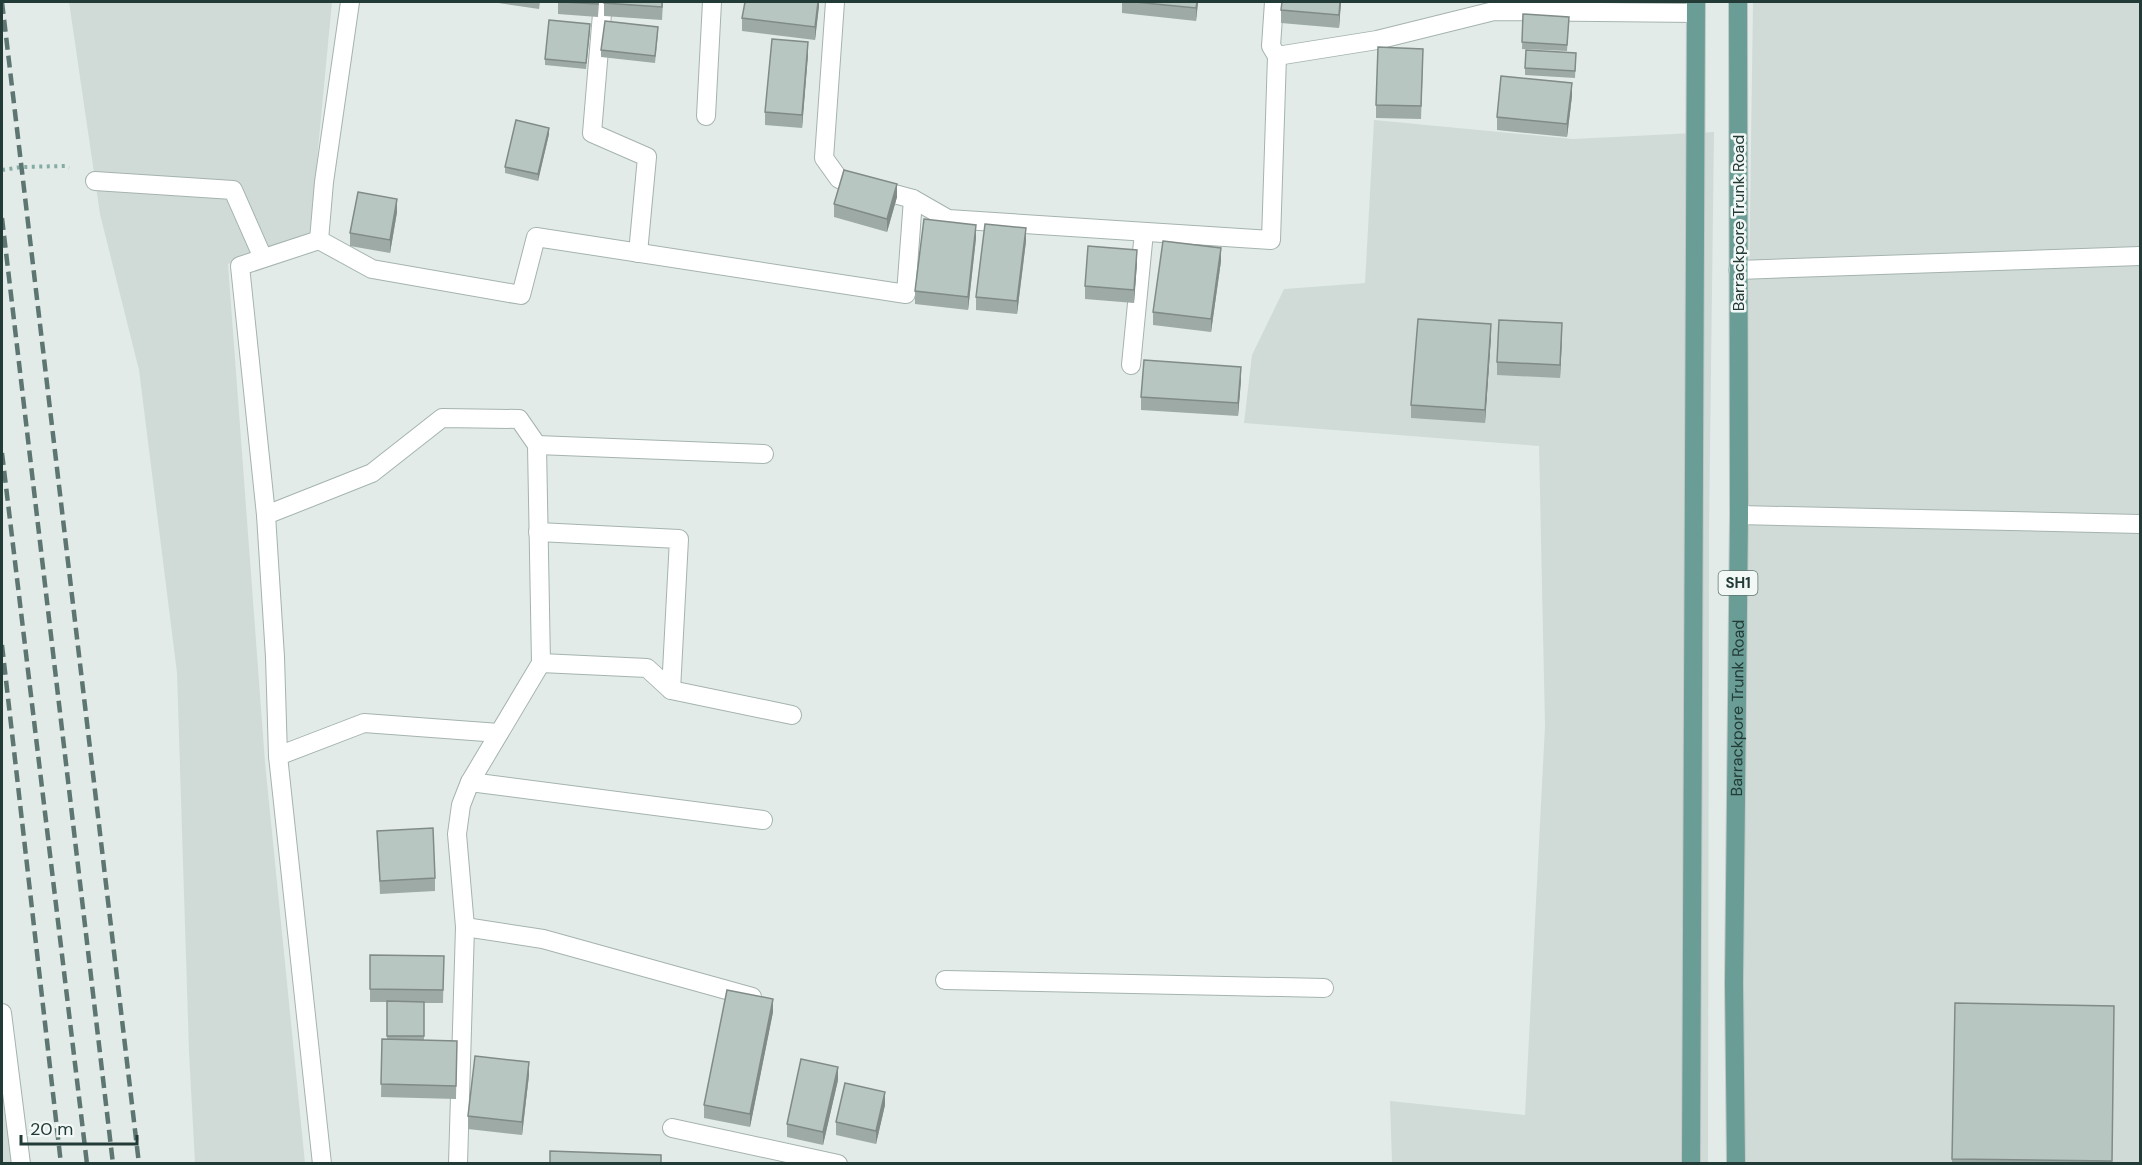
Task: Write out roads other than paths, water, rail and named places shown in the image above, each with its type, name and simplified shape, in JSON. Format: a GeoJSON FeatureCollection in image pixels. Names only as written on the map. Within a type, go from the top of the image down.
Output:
{"type":"FeatureCollection","features":[{"type":"Feature","properties":{"kind":"main road","name":"Barrackpore Trunk Road"},"geometry":{"type":"LineString","coordinates":[[1736,1164],[1734,983],[1739,515],[1738,2]]}},
{"type":"Feature","properties":{"kind":"main road"},"geometry":{"type":"LineString","coordinates":[[1691,1164],[1696,7]]}},
{"type":"Feature","properties":{"kind":"street"},"geometry":{"type":"LineString","coordinates":[[319,240],[324,182],[350,2]]}},
{"type":"Feature","properties":{"kind":"street"},"geometry":{"type":"LineString","coordinates":[[603,2],[592,133],[647,157],[638,253]]}},
{"type":"Feature","properties":{"kind":"street"},"geometry":{"type":"LineString","coordinates":[[706,116],[712,2]]}},
{"type":"Feature","properties":{"kind":"street"},"geometry":{"type":"LineString","coordinates":[[835,2],[824,158],[839,179],[913,199],[948,219],[1270,240],[1277,56],[1271,46],[1274,2]]}},
{"type":"Feature","properties":{"kind":"street"},"geometry":{"type":"LineString","coordinates":[[1277,56],[1377,40],[1494,11],[1696,7]]}},
{"type":"Feature","properties":{"kind":"street"},"geometry":{"type":"LineString","coordinates":[[95,181],[233,190],[263,258]]}},
{"type":"Feature","properties":{"kind":"street"},"geometry":{"type":"LineString","coordinates":[[322,1164],[278,756],[275,657],[266,514],[240,266],[319,240],[372,269],[521,295],[536,237],[906,294],[913,199]]}},
{"type":"Feature","properties":{"kind":"street"},"geometry":{"type":"LineString","coordinates":[[1131,366],[1144,232]]}},
{"type":"Feature","properties":{"kind":"street"},"geometry":{"type":"LineString","coordinates":[[1738,270],[2140,256]]}},
{"type":"Feature","properties":{"kind":"street"},"geometry":{"type":"LineString","coordinates":[[266,514],[372,473],[442,418],[519,419],[537,445],[541,663],[470,782],[461,805],[457,834],[465,927],[458,1164]]}},
{"type":"Feature","properties":{"kind":"street"},"geometry":{"type":"LineString","coordinates":[[537,445],[765,454]]}},
{"type":"Feature","properties":{"kind":"street"},"geometry":{"type":"LineString","coordinates":[[1739,515],[2140,524]]}},
{"type":"Feature","properties":{"kind":"street"},"geometry":{"type":"LineString","coordinates":[[538,532],[679,539],[671,690]]}},
{"type":"Feature","properties":{"kind":"street"},"geometry":{"type":"LineString","coordinates":[[541,663],[647,668],[671,690],[792,716]]}},
{"type":"Feature","properties":{"kind":"street"},"geometry":{"type":"LineString","coordinates":[[278,756],[364,723],[499,733]]}},
{"type":"Feature","properties":{"kind":"street"},"geometry":{"type":"LineString","coordinates":[[470,782],[763,820]]}},
{"type":"Feature","properties":{"kind":"street"},"geometry":{"type":"LineString","coordinates":[[465,927],[543,939],[768,1001]]}},
{"type":"Feature","properties":{"kind":"street"},"geometry":{"type":"LineString","coordinates":[[945,980],[1324,988]]}},
{"type":"Feature","properties":{"kind":"street"},"geometry":{"type":"LineString","coordinates":[[2,1013],[21,1164]]}},
{"type":"Feature","properties":{"kind":"street"},"geometry":{"type":"LineString","coordinates":[[672,1128],[837,1164]]}},
{"type":"Feature","properties":{"kind":"railway"},"geometry":{"type":"LineString","coordinates":[[2,2],[139,1164]]}},
{"type":"Feature","properties":{"kind":"railway"},"geometry":{"type":"LineString","coordinates":[[2,218],[113,1164]]}},
{"type":"Feature","properties":{"kind":"railway"},"geometry":{"type":"LineString","coordinates":[[2,453],[87,1164]]}},
{"type":"Feature","properties":{"kind":"railway"},"geometry":{"type":"LineString","coordinates":[[2,645],[61,1164]]}}]}
